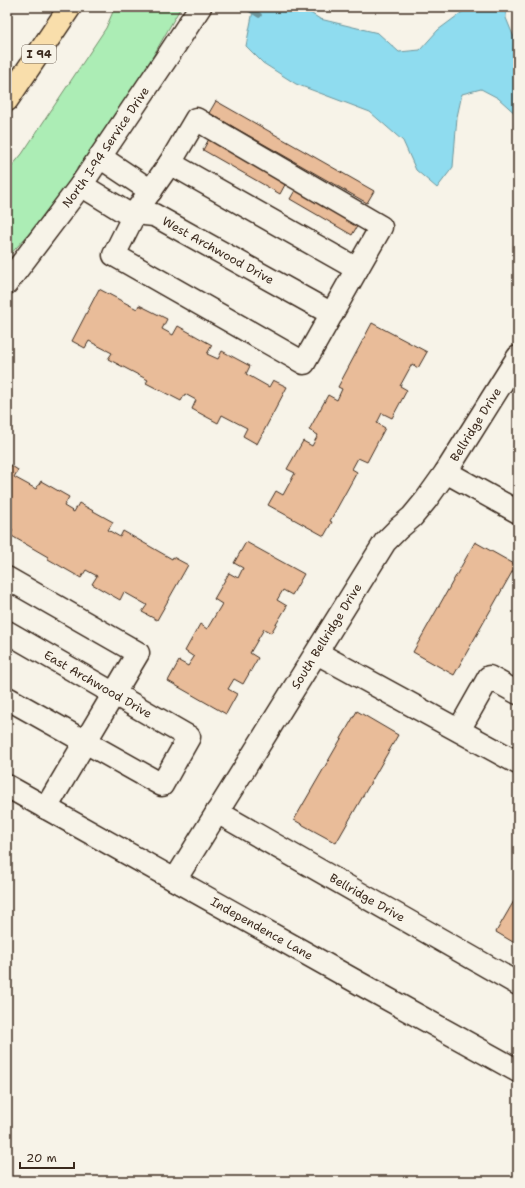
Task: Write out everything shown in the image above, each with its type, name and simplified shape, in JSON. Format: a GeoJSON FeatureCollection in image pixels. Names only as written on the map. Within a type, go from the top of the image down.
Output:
{"type":"FeatureCollection","features":[{"type":"Feature","properties":{"kind":"highway","name":"I 94"},"geometry":{"type":"LineString","coordinates":[[7,100],[70,7]]}},
{"type":"Feature","properties":{"kind":"street","name":"North I-94 Service Drive"},"geometry":{"type":"LineString","coordinates":[[7,283],[81,185],[200,7]]}},
{"type":"Feature","properties":{"kind":"street"},"geometry":{"type":"LineString","coordinates":[[196,119],[381,227],[304,363],[114,255],[135,213],[170,163],[196,119]]}},
{"type":"Feature","properties":{"kind":"street"},"geometry":{"type":"LineString","coordinates":[[100,157],[150,191]]}},
{"type":"Feature","properties":{"kind":"street"},"geometry":{"type":"LineString","coordinates":[[170,163],[357,269]]}},
{"type":"Feature","properties":{"kind":"street","name":"West Archwood Drive"},"geometry":{"type":"LineString","coordinates":[[81,185],[125,212],[154,215],[332,314]]}},
{"type":"Feature","properties":{"kind":"street","name":"Bellridge Drive"},"geometry":{"type":"LineString","coordinates":[[446,472],[518,357]]}},
{"type":"Feature","properties":{"kind":"street"},"geometry":{"type":"LineString","coordinates":[[446,472],[518,512]]}},
{"type":"Feature","properties":{"kind":"street","name":"South Bellridge Drive"},"geometry":{"type":"LineString","coordinates":[[175,880],[385,542],[398,528],[412,517],[446,472]]}},
{"type":"Feature","properties":{"kind":"street"},"geometry":{"type":"LineString","coordinates":[[7,578],[138,653],[46,808]]}},
{"type":"Feature","properties":{"kind":"street","name":"East Archwood Drive"},"geometry":{"type":"LineString","coordinates":[[7,632],[189,737],[162,785],[85,742]]}},
{"type":"Feature","properties":{"kind":"street"},"geometry":{"type":"LineString","coordinates":[[317,653],[518,763]]}},
{"type":"Feature","properties":{"kind":"street"},"geometry":{"type":"LineString","coordinates":[[459,730],[489,677],[518,693]]}},
{"type":"Feature","properties":{"kind":"street"},"geometry":{"type":"LineString","coordinates":[[7,698],[85,742]]}},
{"type":"Feature","properties":{"kind":"street","name":"Independence Lane"},"geometry":{"type":"LineString","coordinates":[[7,786],[518,1071]]}},
{"type":"Feature","properties":{"kind":"street","name":"Bellridge Drive"},"geometry":{"type":"LineString","coordinates":[[217,812],[518,984]]}},
{"type":"Feature","properties":{"kind":"green space"},"geometry":{"type":"Polygon","coordinates":[[[115,7],[181,7],[140,79],[45,216],[7,258],[7,172],[22,154],[106,28],[115,7]]]}},
{"type":"Feature","properties":{"kind":"water"},"geometry":{"type":"Polygon","coordinates":[[[257,7],[301,7],[320,19],[378,33],[399,52],[420,50],[438,30],[469,7],[506,7],[506,18],[515,40],[518,42],[518,116],[498,98],[481,89],[462,94],[457,117],[453,167],[437,188],[416,170],[403,141],[370,112],[296,84],[263,63],[246,46],[253,11],[257,7]]]}},
{"type":"Feature","properties":{"kind":"building"},"geometry":{"type":"Polygon","coordinates":[[[216,101],[374,191],[367,203],[209,113],[216,101]]]}},
{"type":"Feature","properties":{"kind":"building"},"geometry":{"type":"Polygon","coordinates":[[[210,137],[287,181],[280,194],[203,150],[210,137]]]}},
{"type":"Feature","properties":{"kind":"building"},"geometry":{"type":"Polygon","coordinates":[[[297,187],[359,223],[352,235],[290,199],[297,187]]]}},
{"type":"Feature","properties":{"kind":"building"},"geometry":{"type":"Polygon","coordinates":[[[99,289],[137,309],[139,305],[167,319],[162,329],[173,335],[178,326],[212,345],[207,354],[218,359],[222,351],[250,366],[246,374],[269,387],[273,380],[287,387],[257,444],[243,436],[247,428],[222,415],[218,423],[192,409],[196,400],[185,394],[181,401],[146,383],[148,380],[108,359],[112,353],[89,341],[85,348],[72,341],[99,289]]]}},
{"type":"Feature","properties":{"kind":"building"},"geometry":{"type":"Polygon","coordinates":[[[372,323],[427,352],[418,368],[412,364],[400,386],[407,390],[392,418],[382,413],[377,423],[385,428],[367,462],[358,458],[352,469],[357,472],[330,521],[332,522],[324,536],[268,505],[276,491],[283,495],[295,473],[287,469],[303,441],[312,446],[318,435],[309,430],[328,395],[337,400],[342,389],[338,387],[372,323]]]}},
{"type":"Feature","properties":{"kind":"building"},"geometry":{"type":"Polygon","coordinates":[[[7,463],[18,470],[14,477],[36,489],[41,481],[69,497],[64,506],[74,512],[79,503],[113,522],[108,530],[120,537],[123,531],[172,559],[173,557],[188,565],[157,620],[142,612],[147,605],[124,592],[120,600],[92,584],[97,576],[86,570],[81,578],[10,535],[13,530],[7,526],[7,463]]]}},
{"type":"Feature","properties":{"kind":"building"},"geometry":{"type":"Polygon","coordinates":[[[246,542],[304,574],[292,595],[283,590],[277,600],[287,606],[271,633],[264,629],[250,653],[258,658],[243,684],[234,679],[228,689],[237,694],[226,714],[168,681],[179,661],[188,666],[194,657],[185,651],[200,624],[207,629],[222,604],[214,599],[229,573],[238,578],[243,568],[234,563],[246,542]]]}},
{"type":"Feature","properties":{"kind":"building"},"geometry":{"type":"Polygon","coordinates":[[[475,542],[516,565],[454,675],[413,652],[475,542]]]}},
{"type":"Feature","properties":{"kind":"building"},"geometry":{"type":"Polygon","coordinates":[[[357,711],[398,735],[336,843],[294,820],[357,711]]]}},
{"type":"Feature","properties":{"kind":"building"},"geometry":{"type":"Polygon","coordinates":[[[518,894],[518,945],[496,932],[518,894]]]}},
{"type":"Feature","properties":{"kind":"waterway"},"geometry":{"type":"LineString","coordinates":[[246,7],[259,15]]}}]}
